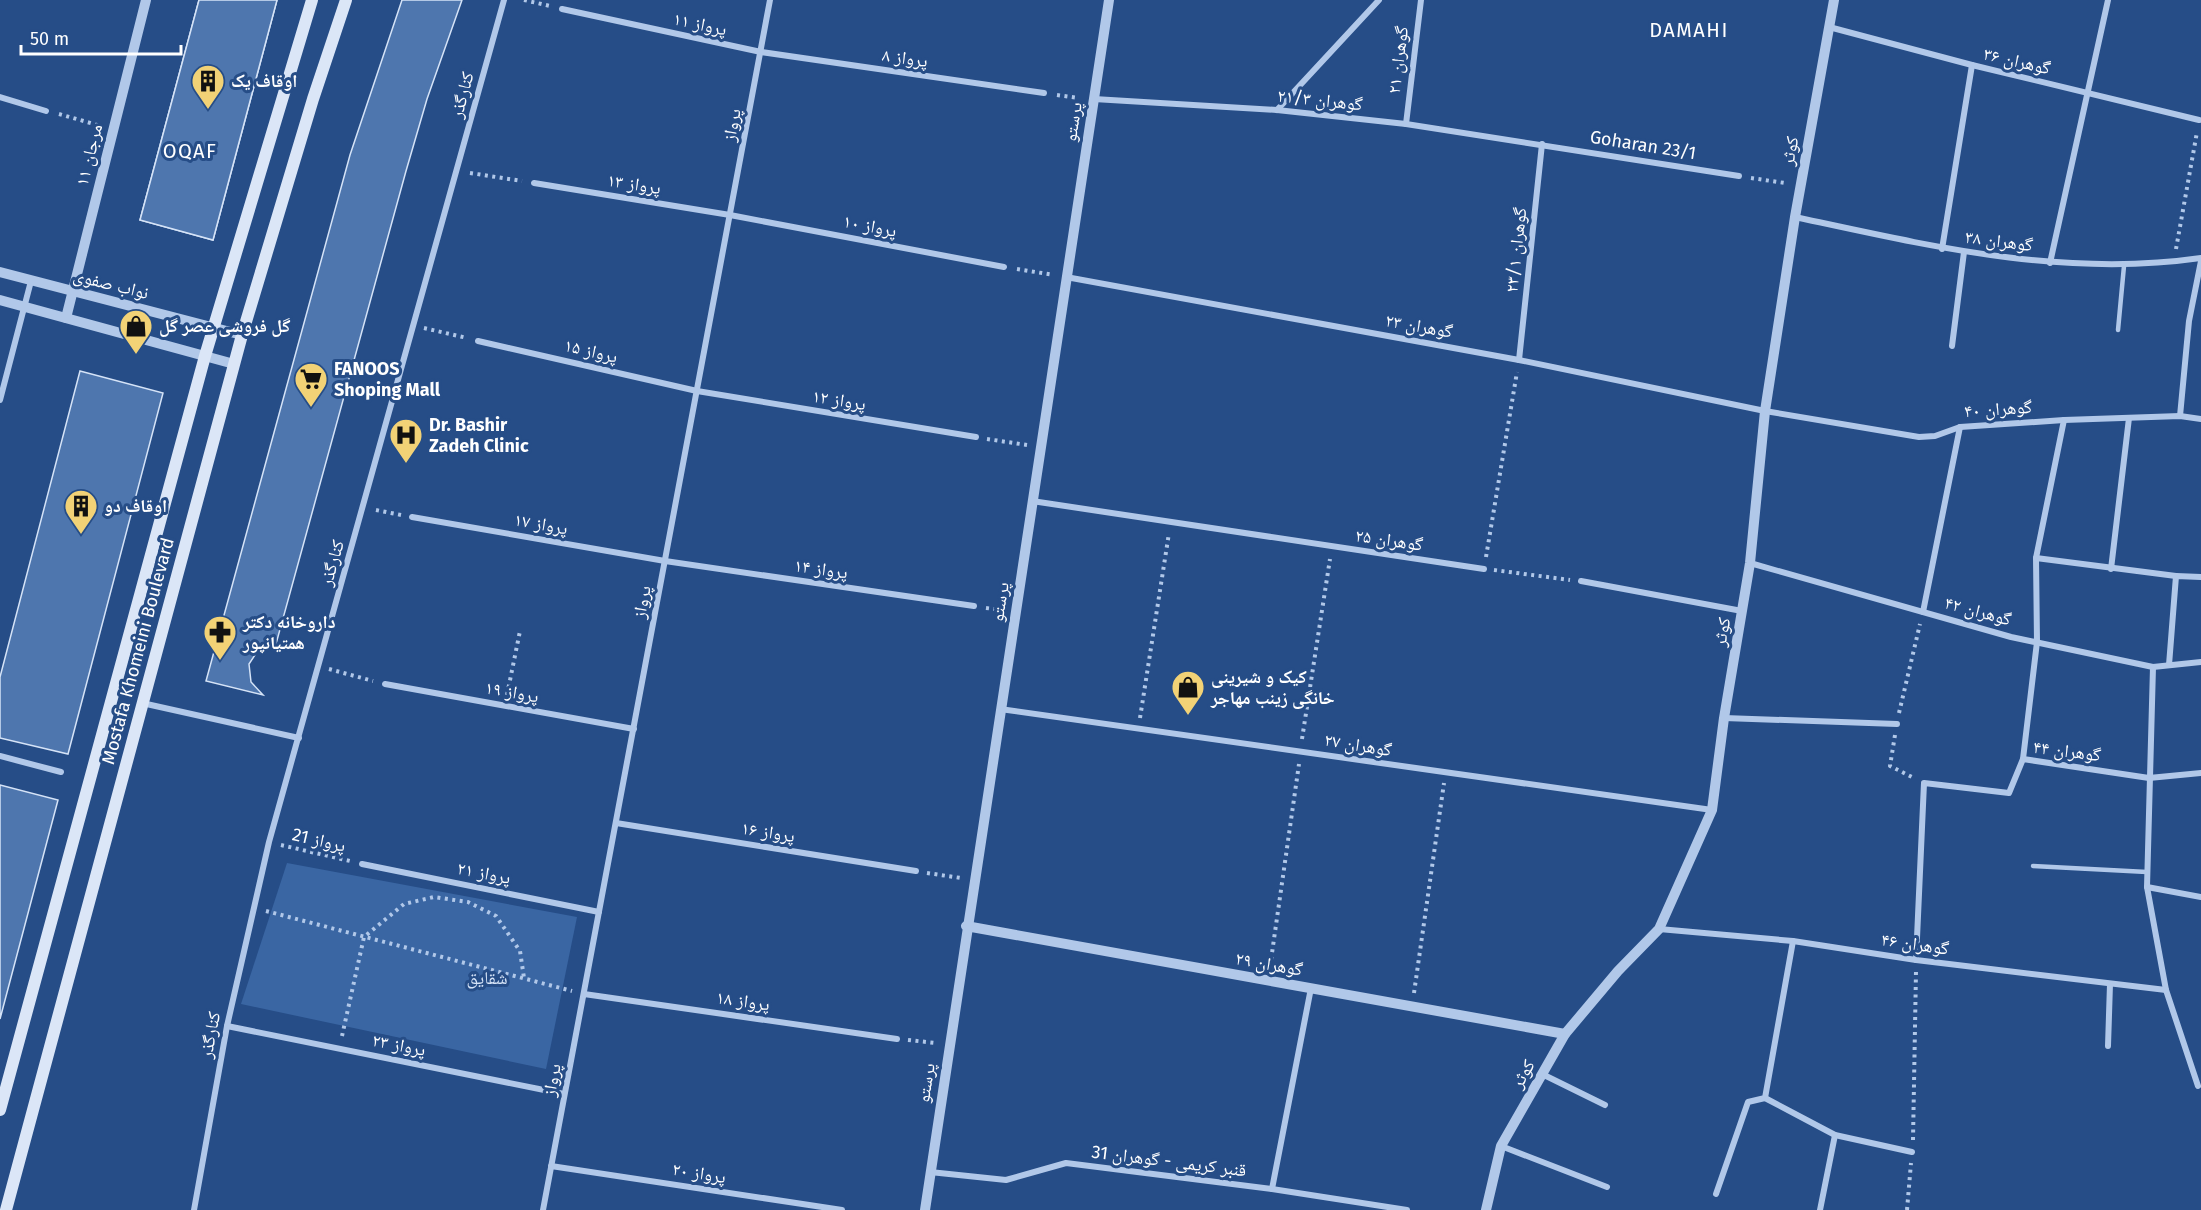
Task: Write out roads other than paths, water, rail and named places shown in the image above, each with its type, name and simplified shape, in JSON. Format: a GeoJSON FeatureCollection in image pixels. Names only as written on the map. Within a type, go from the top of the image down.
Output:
{"type":"FeatureCollection","features":[{"type":"Feature","properties":{"kind":"main road","name":"Mostafa Khomeini Boulevard"},"geometry":{"type":"LineString","coordinates":[[0,1110],[205,356],[312,0]]}},
{"type":"Feature","properties":{"kind":"main road","name":"Mostafa Khomeini Boulevard"},"geometry":{"type":"LineString","coordinates":[[6,1210],[242,335],[313,99],[346,0]]}},
{"type":"Feature","properties":{"kind":"street","name":"مرجان ۱۱"},"geometry":{"type":"LineString","coordinates":[[66,318],[146,0]]}},
{"type":"Feature","properties":{"kind":"street","name":"کنارگذر"},"geometry":{"type":"LineString","coordinates":[[194,1210],[227,1026],[269,843],[415,326],[504,0]]}},
{"type":"Feature","properties":{"kind":"street","name":"پرواز"},"geometry":{"type":"LineString","coordinates":[[543,1210],[770,0]]}},
{"type":"Feature","properties":{"kind":"street","name":"پرستو"},"geometry":{"type":"LineString","coordinates":[[925,1210],[966,926],[1108,0]]}},
{"type":"Feature","properties":{"kind":"street"},"geometry":{"type":"LineString","coordinates":[[1277,110],[1379,0]]}},
{"type":"Feature","properties":{"kind":"street","name":"گوهران ۲۱"},"geometry":{"type":"LineString","coordinates":[[1406,124],[1421,0]]}},
{"type":"Feature","properties":{"kind":"street","name":"کوثر"},"geometry":{"type":"LineString","coordinates":[[1486,1210],[1501,1146],[1565,1034],[1618,971],[1659,929],[1712,810],[1724,718],[1750,563],[1765,411],[1801,185],[1834,0]]}},
{"type":"Feature","properties":{"kind":"street"},"geometry":{"type":"LineString","coordinates":[[2050,263],[2108,0]]}},
{"type":"Feature","properties":{"kind":"street","name":"پرواز ۱۱"},"geometry":{"type":"LineString","coordinates":[[562,9],[761,52]]}},
{"type":"Feature","properties":{"kind":"street","name":"گوهران ۳۶"},"geometry":{"type":"LineString","coordinates":[[1829,27],[1972,65],[2199,120]]}},
{"type":"Feature","properties":{"kind":"street","name":"پرواز ۸"},"geometry":{"type":"LineString","coordinates":[[761,52],[1044,93]]}},
{"type":"Feature","properties":{"kind":"street"},"geometry":{"type":"LineString","coordinates":[[1942,249],[1972,65]]}},
{"type":"Feature","properties":{"kind":"street"},"geometry":{"type":"LineString","coordinates":[[0,97],[46,111]]}},
{"type":"Feature","properties":{"kind":"street","name":"گوهران ۲۱/۳"},"geometry":{"type":"LineString","coordinates":[[1094,99],[1277,110],[1406,124],[1542,144]]}},
{"type":"Feature","properties":{"kind":"street","name":"Goharan 23/1"},"geometry":{"type":"LineString","coordinates":[[1542,144],[1739,176]]}},
{"type":"Feature","properties":{"kind":"street","name":"گوهران ۲۳/۱"},"geometry":{"type":"LineString","coordinates":[[1519,360],[1542,144]]}},
{"type":"Feature","properties":{"kind":"street","name":"پرواز ۱۳"},"geometry":{"type":"LineString","coordinates":[[534,183],[730,215]]}},
{"type":"Feature","properties":{"kind":"street","name":"پرواز ۱۰"},"geometry":{"type":"LineString","coordinates":[[730,215],[1004,267]]}},
{"type":"Feature","properties":{"kind":"street","name":"گوهران ۳۸"},"geometry":{"type":"LineString","coordinates":[[1796,217],[1942,249],[2050,263],[2124,266],[2201,259]]}},
{"type":"Feature","properties":{"kind":"street"},"geometry":{"type":"LineString","coordinates":[[1952,346],[1964,252]]}},
{"type":"Feature","properties":{"kind":"street"},"geometry":{"type":"LineString","coordinates":[[2180,416],[2189,321],[2201,259]]}},
{"type":"Feature","properties":{"kind":"street","name":"نواب صفوی"},"geometry":{"type":"LineString","coordinates":[[0,272],[242,335]]}},
{"type":"Feature","properties":{"kind":"street","name":"گوهران ۲۳"},"geometry":{"type":"LineString","coordinates":[[1066,278],[1519,360],[1765,411]]}},
{"type":"Feature","properties":{"kind":"street"},"geometry":{"type":"LineString","coordinates":[[0,400],[31,281]]}},
{"type":"Feature","properties":{"kind":"street"},"geometry":{"type":"LineString","coordinates":[[0,300],[234,364]]}},
{"type":"Feature","properties":{"kind":"street","name":"پرواز ۱۵"},"geometry":{"type":"LineString","coordinates":[[478,341],[697,391]]}},
{"type":"Feature","properties":{"kind":"street","name":"پرواز ۱۲"},"geometry":{"type":"LineString","coordinates":[[697,391],[976,437]]}},
{"type":"Feature","properties":{"kind":"street","name":"گوهران ۴۰"},"geometry":{"type":"LineString","coordinates":[[1765,411],[1919,437],[1935,436],[1960,427],[2064,420],[2180,416],[2201,419]]}},
{"type":"Feature","properties":{"kind":"street"},"geometry":{"type":"LineString","coordinates":[[2111,569],[2129,418]]}},
{"type":"Feature","properties":{"kind":"street"},"geometry":{"type":"LineString","coordinates":[[2023,759],[2037,642],[2036,558],[2064,420]]}},
{"type":"Feature","properties":{"kind":"street"},"geometry":{"type":"LineString","coordinates":[[1923,612],[1960,427]]}},
{"type":"Feature","properties":{"kind":"street","name":"گوهران ۲۵"},"geometry":{"type":"LineString","coordinates":[[1032,501],[1484,569]]}},
{"type":"Feature","properties":{"kind":"street","name":"پرواز ۱۷"},"geometry":{"type":"LineString","coordinates":[[412,517],[665,561]]}},
{"type":"Feature","properties":{"kind":"street"},"geometry":{"type":"LineString","coordinates":[[2036,558],[2111,569],[2201,577]]}},
{"type":"Feature","properties":{"kind":"street","name":"پرواز ۱۴"},"geometry":{"type":"LineString","coordinates":[[665,561],[974,606]]}},
{"type":"Feature","properties":{"kind":"street","name":"گوهران ۴۲"},"geometry":{"type":"LineString","coordinates":[[1750,563],[2037,642],[2153,668],[2201,662]]}},
{"type":"Feature","properties":{"kind":"street"},"geometry":{"type":"LineString","coordinates":[[2169,665],[2176,576]]}},
{"type":"Feature","properties":{"kind":"street"},"geometry":{"type":"LineString","coordinates":[[1581,581],[1742,611]]}},
{"type":"Feature","properties":{"kind":"street"},"geometry":{"type":"LineString","coordinates":[[2153,668],[2147,887],[2166,990],[2198,1086]]}},
{"type":"Feature","properties":{"kind":"street","name":"پرواز ۱۹"},"geometry":{"type":"LineString","coordinates":[[385,684],[634,729]]}},
{"type":"Feature","properties":{"kind":"street"},"geometry":{"type":"LineString","coordinates":[[142,703],[299,738]]}},
{"type":"Feature","properties":{"kind":"street","name":"گوهران ۲۷"},"geometry":{"type":"LineString","coordinates":[[1000,709],[1445,774],[1712,810]]}},
{"type":"Feature","properties":{"kind":"street"},"geometry":{"type":"LineString","coordinates":[[1724,718],[1897,724]]}},
{"type":"Feature","properties":{"kind":"street"},"geometry":{"type":"LineString","coordinates":[[0,756],[61,772]]}},
{"type":"Feature","properties":{"kind":"street","name":"گوهران ۴۴"},"geometry":{"type":"LineString","coordinates":[[1916,960],[1924,783],[2009,794],[2023,759],[2150,777],[2201,773]]}},
{"type":"Feature","properties":{"kind":"street","name":"پرواز ۱۶"},"geometry":{"type":"LineString","coordinates":[[616,823],[916,871]]}},
{"type":"Feature","properties":{"kind":"street","name":"پرواز ۲۱"},"geometry":{"type":"LineString","coordinates":[[362,864],[599,912]]}},
{"type":"Feature","properties":{"kind":"street"},"geometry":{"type":"LineString","coordinates":[[2147,887],[2201,897]]}},
{"type":"Feature","properties":{"kind":"street","name":"گوهران ۲۹"},"geometry":{"type":"LineString","coordinates":[[966,926],[1565,1034]]}},
{"type":"Feature","properties":{"kind":"street","name":"گوهران ۴۶"},"geometry":{"type":"LineString","coordinates":[[1659,929],[1793,941],[1916,960],[2166,990]]}},
{"type":"Feature","properties":{"kind":"street"},"geometry":{"type":"LineString","coordinates":[[1765,1098],[1793,941]]}},
{"type":"Feature","properties":{"kind":"street"},"geometry":{"type":"LineString","coordinates":[[2108,1046],[2110,984]]}},
{"type":"Feature","properties":{"kind":"street"},"geometry":{"type":"LineString","coordinates":[[1272,1189],[1311,988]]}},
{"type":"Feature","properties":{"kind":"street","name":"پرواز ۱۸"},"geometry":{"type":"LineString","coordinates":[[584,994],[897,1039]]}},
{"type":"Feature","properties":{"kind":"street","name":"پرواز ۲۳"},"geometry":{"type":"LineString","coordinates":[[227,1026],[564,1094]]}},
{"type":"Feature","properties":{"kind":"street"},"geometry":{"type":"LineString","coordinates":[[1542,1074],[1605,1105]]}},
{"type":"Feature","properties":{"kind":"street"},"geometry":{"type":"LineString","coordinates":[[1716,1194],[1748,1102],[1765,1098],[1835,1135],[1912,1152]]}},
{"type":"Feature","properties":{"kind":"street"},"geometry":{"type":"LineString","coordinates":[[1820,1210],[1835,1135]]}},
{"type":"Feature","properties":{"kind":"street"},"geometry":{"type":"LineString","coordinates":[[1501,1146],[1607,1187]]}},
{"type":"Feature","properties":{"kind":"street","name":"قنبر کریمی - گوهران 31"},"geometry":{"type":"LineString","coordinates":[[930,1172],[1006,1180],[1066,1163],[1272,1189],[1407,1210]]}},
{"type":"Feature","properties":{"kind":"street","name":"پرواز ۲۰"},"geometry":{"type":"LineString","coordinates":[[551,1166],[842,1210]]}},
{"type":"Feature","properties":{"kind":"lane"},"geometry":{"type":"LineString","coordinates":[[2118,330],[2124,266]]}},
{"type":"Feature","properties":{"kind":"lane"},"geometry":{"type":"LineString","coordinates":[[2033,866],[2147,872]]}},
{"type":"Feature","properties":{"kind":"place","name":"اوقاف یک"},"geometry":{"type":"Point","coordinates":[208,110]}},
{"type":"Feature","properties":{"kind":"place","name":"گل فروشی عصر گل"},"geometry":{"type":"Point","coordinates":[136,355]}},
{"type":"Feature","properties":{"kind":"place","name":"FANOOS Shoping Mall"},"geometry":{"type":"Point","coordinates":[311,408]}},
{"type":"Feature","properties":{"kind":"place","name":"Dr. Bashir Zadeh Clinic"},"geometry":{"type":"Point","coordinates":[406,464]}},
{"type":"Feature","properties":{"kind":"place","name":"اوقاف دو"},"geometry":{"type":"Point","coordinates":[81,535]}},
{"type":"Feature","properties":{"kind":"place","name":"داروخانه دکتر همتیانپور"},"geometry":{"type":"Point","coordinates":[220,661]}},
{"type":"Feature","properties":{"kind":"place","name":"کیک و شیرینی خانگی زینب مهاجر"},"geometry":{"type":"Point","coordinates":[1188,716]}},
{"type":"Feature","properties":{"kind":"district","name":"DAMAHI"},"geometry":{"type":"Point","coordinates":[1689,30]}},
{"type":"Feature","properties":{"kind":"district","name":"OQAF"},"geometry":{"type":"Point","coordinates":[190,151]}},
{"type":"Feature","properties":{"kind":"park label","name":"شقایق"},"geometry":{"type":"Point","coordinates":[487,978]}}]}
